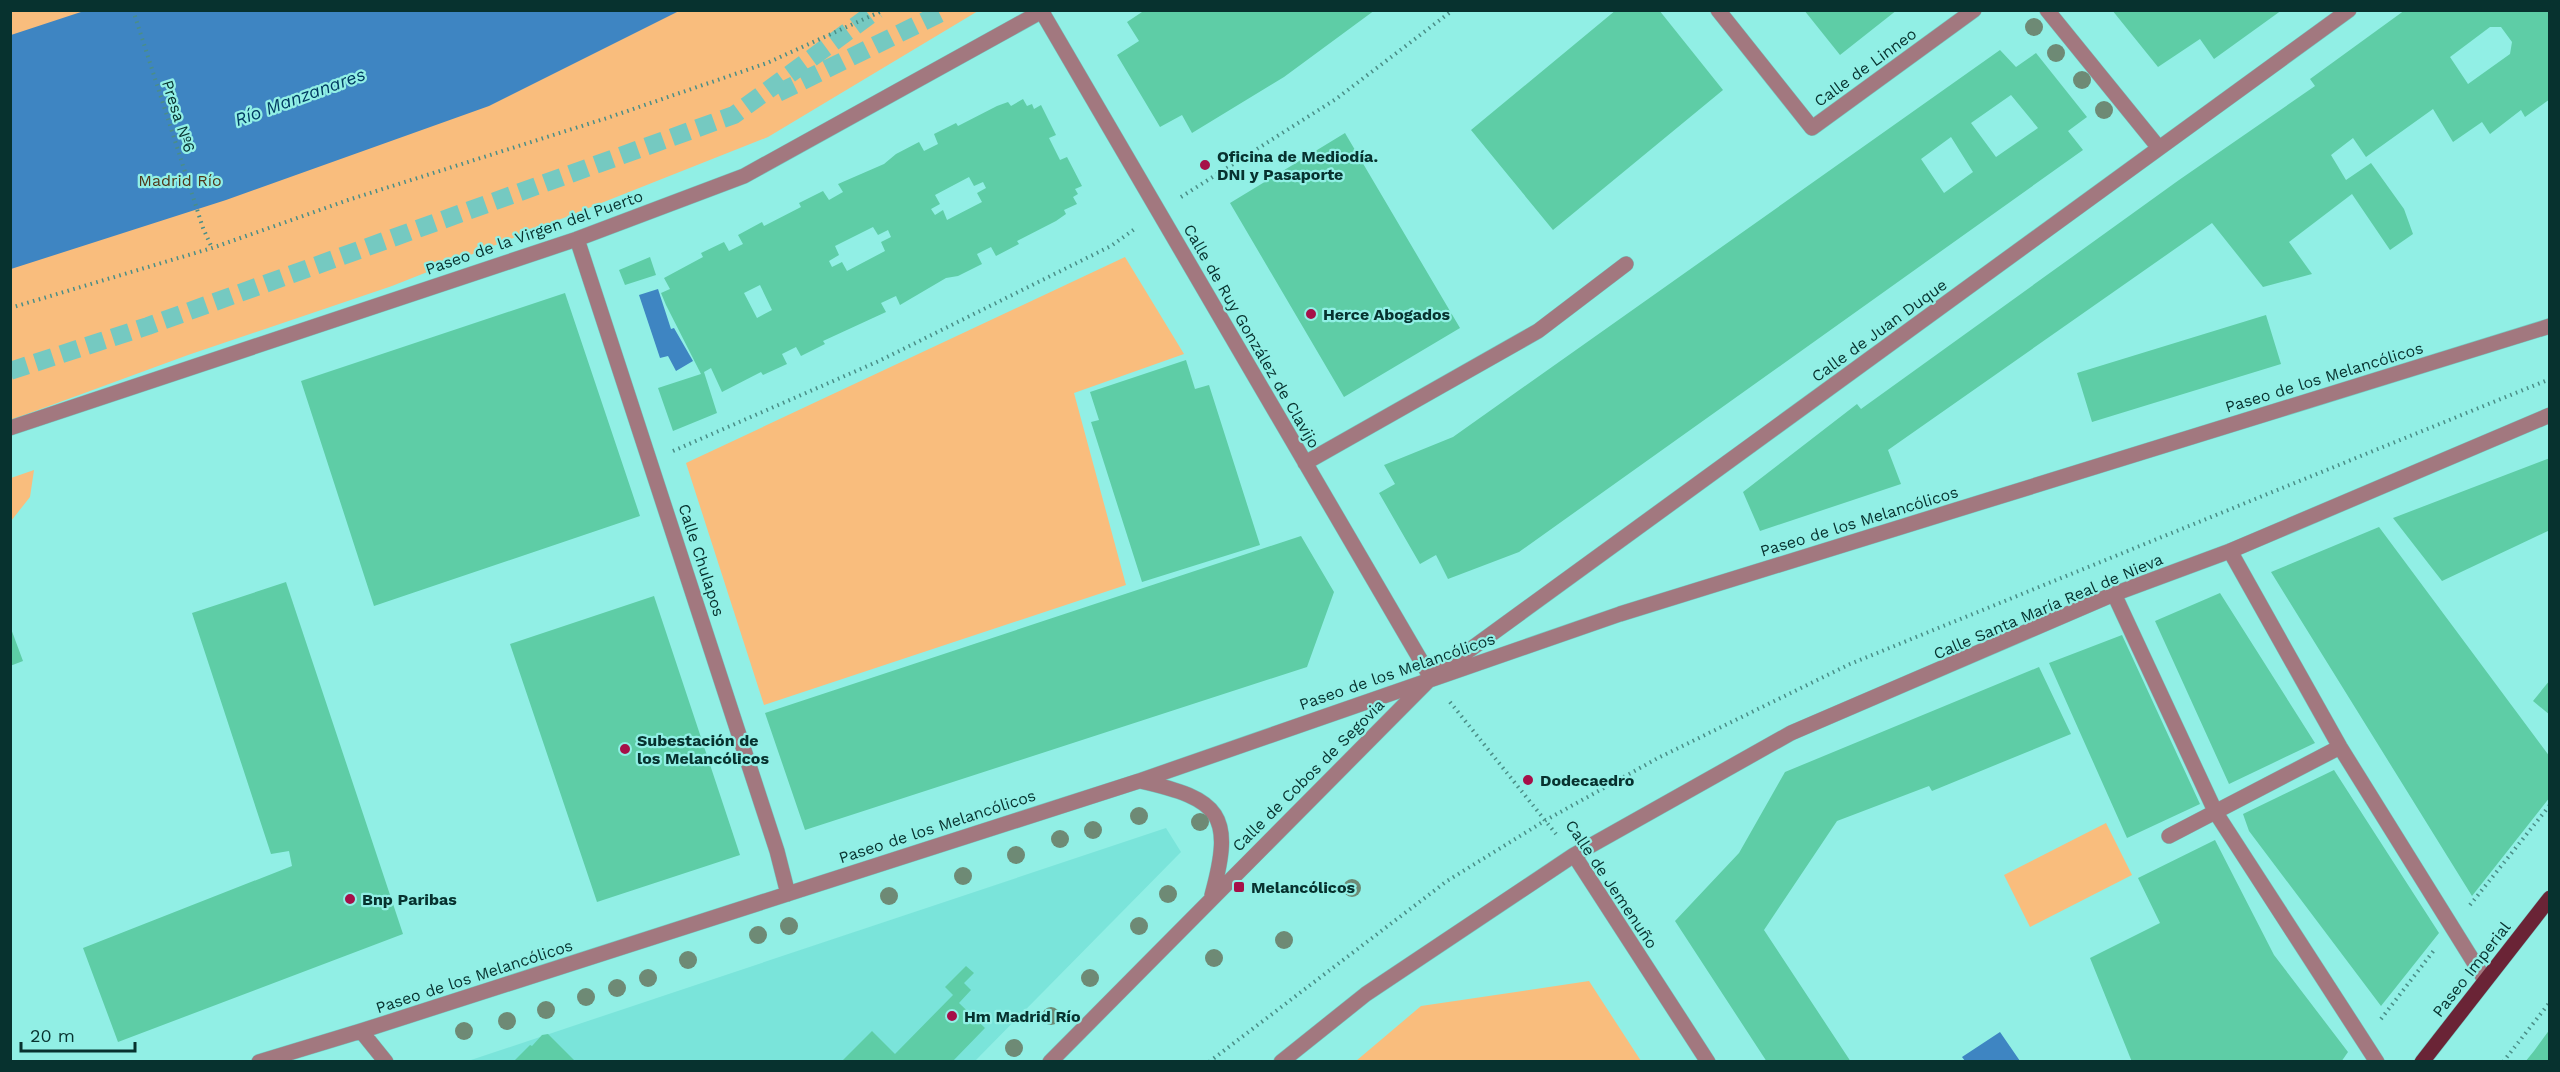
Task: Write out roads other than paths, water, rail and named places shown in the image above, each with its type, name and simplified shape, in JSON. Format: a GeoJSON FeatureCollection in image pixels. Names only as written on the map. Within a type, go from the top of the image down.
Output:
{"type":"FeatureCollection","features":[{"type":"Feature","properties":{"kind":"main road","name":"Paseo Imperial"},"geometry":{"type":"LineString","coordinates":[[2422,1062],[2550,898]]}},
{"type":"Feature","properties":{"kind":"street","name":"Calle de Linneo"},"geometry":{"type":"LineString","coordinates":[[1718,10],[1812,128],[1974,10]]}},
{"type":"Feature","properties":{"kind":"street"},"geometry":{"type":"LineString","coordinates":[[2047,10],[2159,148]]}},
{"type":"Feature","properties":{"kind":"street","name":"Calle de Juan Duque"},"geometry":{"type":"LineString","coordinates":[[1431,678],[2349,10]]}},
{"type":"Feature","properties":{"kind":"street","name":"Calle de Ruy González de Clavijo"},"geometry":{"type":"LineString","coordinates":[[1043,11],[1431,678]]}},
{"type":"Feature","properties":{"kind":"street","name":"Paseo de la Virgen del Puerto"},"geometry":{"type":"LineString","coordinates":[[10,428],[577,239],[744,176],[1043,11]]}},
{"type":"Feature","properties":{"kind":"street","name":"Calle Chulapos"},"geometry":{"type":"LineString","coordinates":[[577,239],[777,851],[788,894]]}},
{"type":"Feature","properties":{"kind":"street"},"geometry":{"type":"LineString","coordinates":[[1305,463],[1538,331],[1626,264]]}},
{"type":"Feature","properties":{"kind":"street","name":"Paseo de los Melancólicos"},"geometry":{"type":"LineString","coordinates":[[260,1062],[1139,781],[1620,614],[2550,326]]}},
{"type":"Feature","properties":{"kind":"street","name":"Calle Santa María Real de Nieva"},"geometry":{"type":"LineString","coordinates":[[1281,1062],[1366,994],[1574,855],[1791,733],[2114,594],[2230,551],[2550,415]]}},
{"type":"Feature","properties":{"kind":"street"},"geometry":{"type":"LineString","coordinates":[[2230,551],[2340,747],[2485,980]]}},
{"type":"Feature","properties":{"kind":"street"},"geometry":{"type":"LineString","coordinates":[[2114,594],[2216,813],[2377,1062]]}},
{"type":"Feature","properties":{"kind":"street","name":"Calle de Cobos de Segovia"},"geometry":{"type":"LineString","coordinates":[[1050,1062],[1431,678]]}},
{"type":"Feature","properties":{"kind":"street"},"geometry":{"type":"LineString","coordinates":[[2169,836],[2340,747]]}},
{"type":"Feature","properties":{"kind":"street","name":"Calle de Cobos de Segovia"},"geometry":{"type":"LineString","coordinates":[[1139,781],[1191,795],[1210,808],[1220,822],[1223,834],[1222,860],[1212,898]]}},
{"type":"Feature","properties":{"kind":"street","name":"Calle de Jemenuño"},"geometry":{"type":"LineString","coordinates":[[1574,855],[1708,1062]]}},
{"type":"Feature","properties":{"kind":"street"},"geometry":{"type":"LineString","coordinates":[[361,1031],[386,1062]]}},
{"type":"Feature","properties":{"kind":"water","name":"Río Manzanares"},"geometry":{"type":"Polygon","coordinates":[[[84,11],[679,11],[489,106],[226,200],[11,269],[11,35],[84,11]]]}},
{"type":"Feature","properties":{"kind":"water"},"geometry":{"type":"Polygon","coordinates":[[[658,289],[671,329],[674,328],[693,361],[676,371],[668,356],[660,358],[639,295],[658,289]]]}},
{"type":"Feature","properties":{"kind":"water"},"geometry":{"type":"Polygon","coordinates":[[[2000,1032],[2020,1061],[1965,1061],[1962,1057],[2000,1032]]]}},
{"type":"Feature","properties":{"kind":"tunnel"},"geometry":{"type":"LineString","coordinates":[[10,371],[148,326],[734,115],[877,10]]}},
{"type":"Feature","properties":{"kind":"tunnel"},"geometry":{"type":"LineString","coordinates":[[778,93],[947,10]]}},
{"type":"Feature","properties":{"kind":"place","name":"Oficina de Mediodía. DNI y Pasaporte"},"geometry":{"type":"Point","coordinates":[1205,165]}},
{"type":"Feature","properties":{"kind":"place","name":"Herce Abogados"},"geometry":{"type":"Point","coordinates":[1311,314]}},
{"type":"Feature","properties":{"kind":"place","name":"Subestación de los Melancólicos"},"geometry":{"type":"Point","coordinates":[625,749]}},
{"type":"Feature","properties":{"kind":"place","name":"Dodecaedro"},"geometry":{"type":"Point","coordinates":[1528,780]}},
{"type":"Feature","properties":{"kind":"place","name":"Melancólicos"},"geometry":{"type":"Point","coordinates":[1239,887]}},
{"type":"Feature","properties":{"kind":"place","name":"Bnp Paribas"},"geometry":{"type":"Point","coordinates":[350,899]}},
{"type":"Feature","properties":{"kind":"place","name":"Hm Madrid Río"},"geometry":{"type":"Point","coordinates":[952,1016]}},
{"type":"Feature","properties":{"kind":"park label","name":"Madrid Río"},"geometry":{"type":"Point","coordinates":[180,180]}}]}
